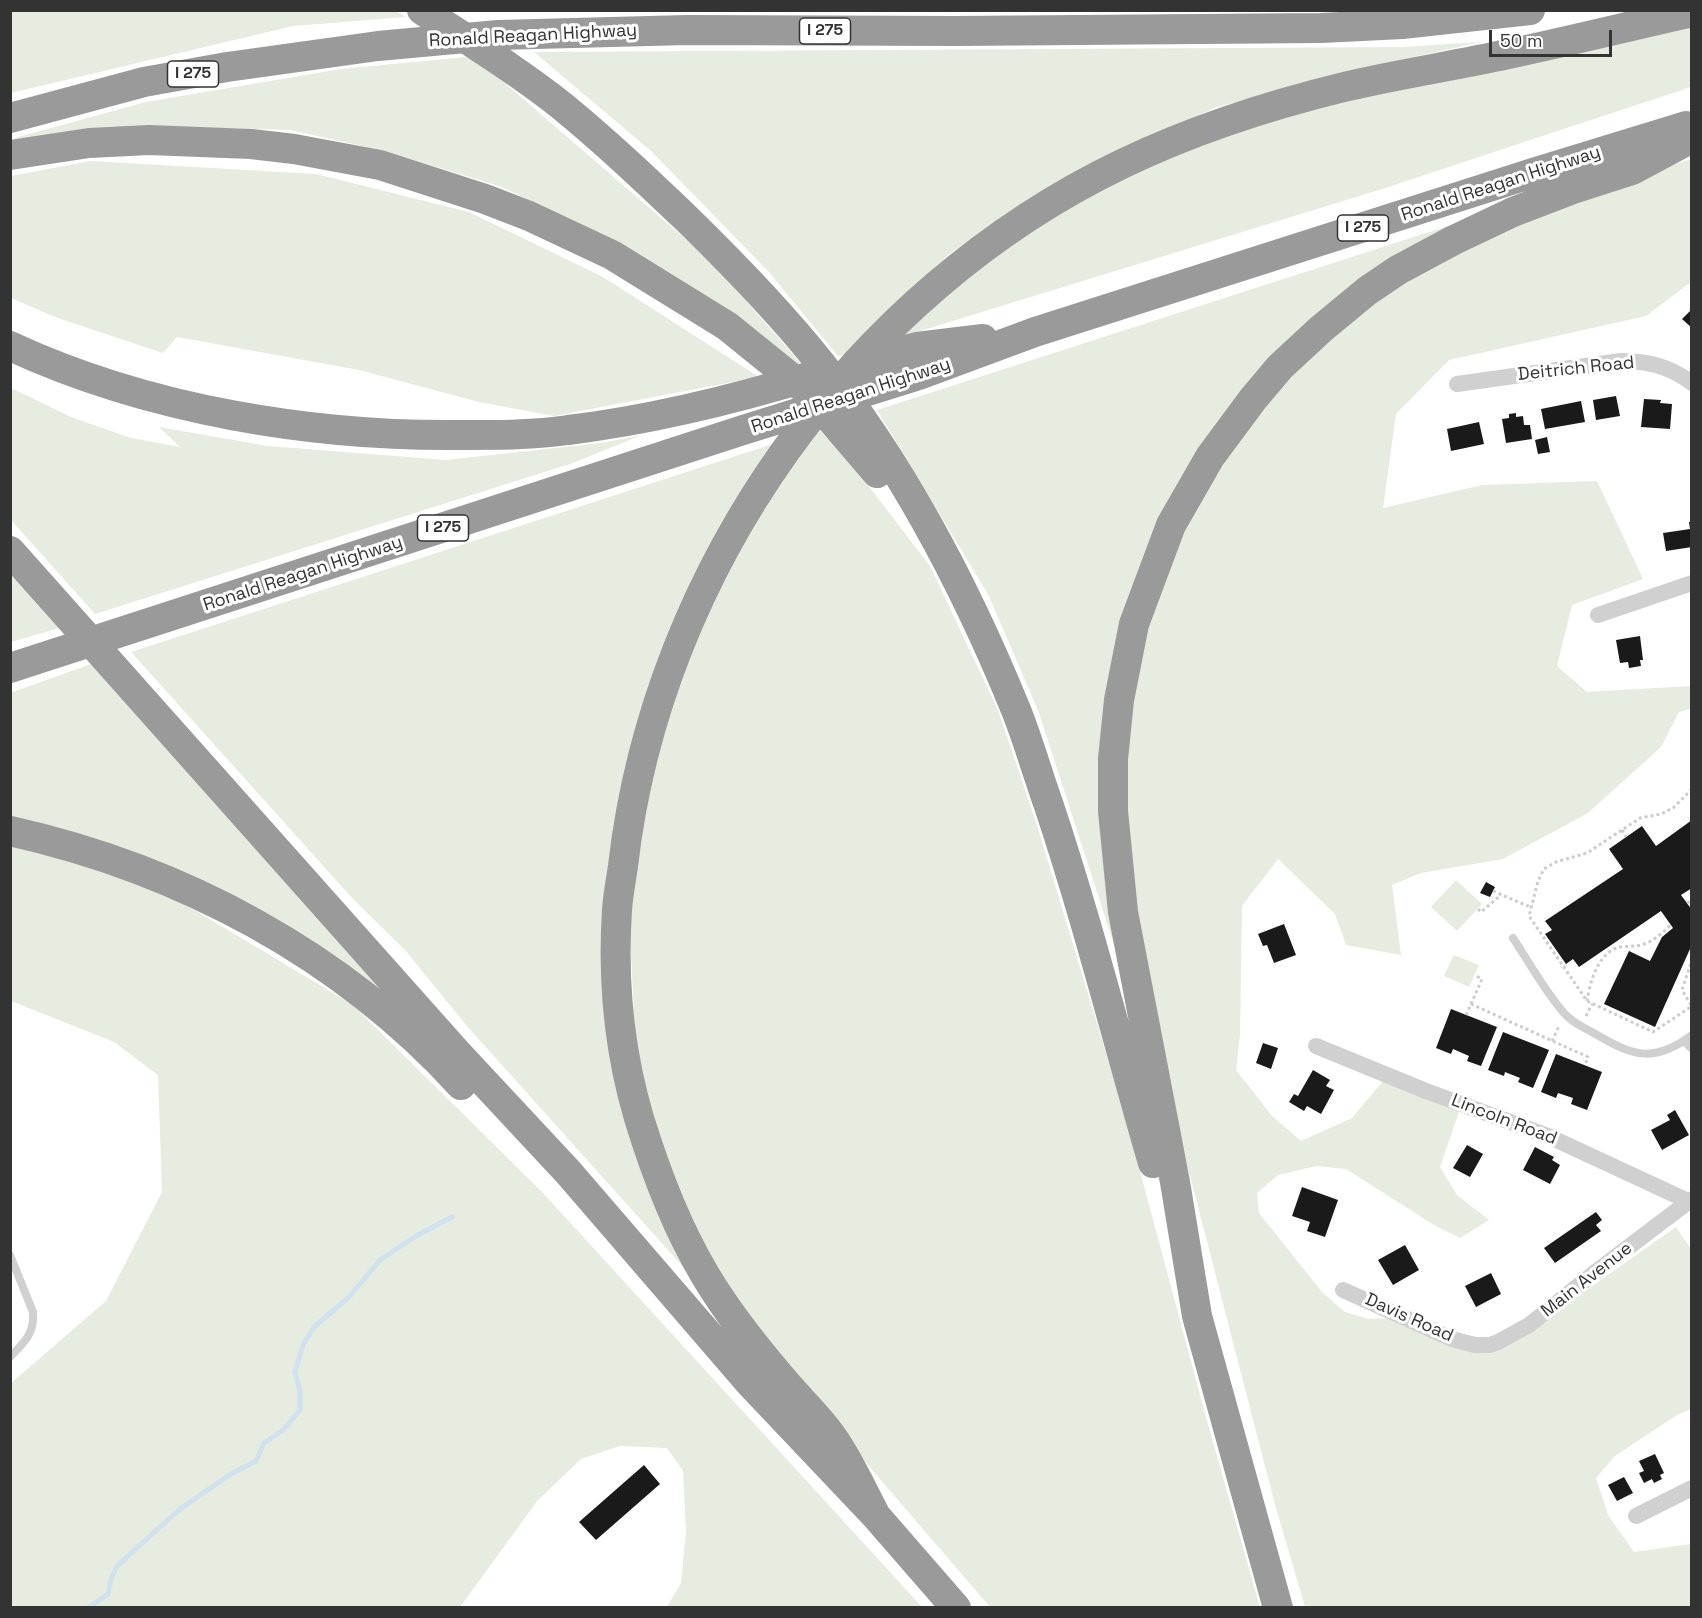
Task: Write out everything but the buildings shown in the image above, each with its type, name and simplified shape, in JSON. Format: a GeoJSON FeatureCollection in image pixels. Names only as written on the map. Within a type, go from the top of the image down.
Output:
{"type":"FeatureCollection","features":[{"type":"Feature","properties":{"kind":"highway"},"geometry":{"type":"LineString","coordinates":[[422,10],[505,65],[560,105],[609,146],[699,231],[768,301],[824,367],[854,409],[902,482],[970,606],[1017,712],[1057,831],[1110,1004],[1131,1087],[1278,1608]]}},
{"type":"Feature","properties":{"kind":"highway"},"geometry":{"type":"LineString","coordinates":[[996,10],[1102,29]]}},
{"type":"Feature","properties":{"kind":"highway","name":"Ronald Reagan Highway"},"geometry":{"type":"LineString","coordinates":[[10,118],[144,82],[378,46],[498,35],[687,30],[957,31],[1333,27],[1402,24],[1530,10]]}},
{"type":"Feature","properties":{"kind":"highway"},"geometry":{"type":"LineString","coordinates":[[876,1516],[833,1437],[759,1351],[718,1296],[702,1270],[671,1206],[645,1137],[632,1088],[619,1015],[617,908],[633,796],[664,685],[724,546],[788,446],[848,373],[887,331],[954,271],[1011,230],[1080,186],[1146,153],[1238,118],[1344,87],[1506,55],[1692,12]]}},
{"type":"Feature","properties":{"kind":"highway","name":"Ronald Reagan Highway"},"geometry":{"type":"LineString","coordinates":[[13,668],[919,375],[1035,333],[1692,124]]}},
{"type":"Feature","properties":{"kind":"highway"},"geometry":{"type":"LineString","coordinates":[[1197,1316],[1175,1182],[1129,953],[1113,811],[1113,759],[1116,726],[1134,624],[1172,525],[1210,457],[1253,399],[1280,368],[1321,329],[1367,291],[1398,270],[1513,212],[1632,170],[1692,138]]}},
{"type":"Feature","properties":{"kind":"highway"},"geometry":{"type":"LineString","coordinates":[[10,155],[89,143],[149,140],[251,144],[294,149],[389,168],[448,186],[529,216],[612,255],[717,320],[805,389],[941,552]]}},
{"type":"Feature","properties":{"kind":"highway"},"geometry":{"type":"LineString","coordinates":[[10,346],[86,376],[186,405],[261,420],[336,430],[419,436],[567,431],[632,420],[774,388],[917,347],[1035,333]]}},
{"type":"Feature","properties":{"kind":"highway"},"geometry":{"type":"LineString","coordinates":[[10,551],[457,1053],[600,1210],[750,1383],[876,1516],[956,1608]]}},
{"type":"Feature","properties":{"kind":"highway"},"geometry":{"type":"LineString","coordinates":[[10,831],[79,848],[126,863],[188,889],[289,943],[358,992],[406,1031],[525,1151],[600,1210]]}},
{"type":"Feature","properties":{"kind":"street","name":"Deitrich Road"},"geometry":{"type":"LineString","coordinates":[[1457,384],[1621,361],[1639,361],[1668,368],[1692,383]]}},
{"type":"Feature","properties":{"kind":"street"},"geometry":{"type":"LineString","coordinates":[[1598,615],[1692,583]]}},
{"type":"Feature","properties":{"kind":"street","name":"Lincoln Road"},"geometry":{"type":"LineString","coordinates":[[1316,1046],[1426,1091],[1548,1136],[1690,1200]]}},
{"type":"Feature","properties":{"kind":"street","name":"Main Avenue"},"geometry":{"type":"LineString","coordinates":[[1475,1346],[1498,1342],[1529,1325],[1690,1200]]}},
{"type":"Feature","properties":{"kind":"street","name":"Davis Road"},"geometry":{"type":"LineString","coordinates":[[1343,1290],[1452,1339],[1475,1346]]}},
{"type":"Feature","properties":{"kind":"street"},"geometry":{"type":"LineString","coordinates":[[1636,1516],[1692,1488]]}},
{"type":"Feature","properties":{"kind":"lane"},"geometry":{"type":"LineString","coordinates":[[1513,938],[1566,1016],[1601,1038],[1637,1054],[1661,1053],[1692,1035]]}},
{"type":"Feature","properties":{"kind":"lane"},"geometry":{"type":"LineString","coordinates":[[1683,1041],[1692,1049]]}},
{"type":"Feature","properties":{"kind":"lane"},"geometry":{"type":"LineString","coordinates":[[10,1255],[33,1312],[34,1321],[28,1339],[10,1357]]}},
{"type":"Feature","properties":{"kind":"path"},"geometry":{"type":"LineString","coordinates":[[1692,789],[1673,808],[1661,814],[1640,818],[1587,853],[1556,862],[1544,869],[1529,916],[1587,1001],[1653,1032],[1692,1005],[1682,990],[1692,960]]}},
{"type":"Feature","properties":{"kind":"path"},"geometry":{"type":"LineString","coordinates":[[1622,830],[1626,837]]}},
{"type":"Feature","properties":{"kind":"path"},"geometry":{"type":"LineString","coordinates":[[1493,891],[1530,907]]}},
{"type":"Feature","properties":{"kind":"path"},"geometry":{"type":"LineString","coordinates":[[1478,909],[1481,912],[1501,895]]}},
{"type":"Feature","properties":{"kind":"path"},"geometry":{"type":"LineString","coordinates":[[1687,903],[1692,900]]}},
{"type":"Feature","properties":{"kind":"path"},"geometry":{"type":"LineString","coordinates":[[1587,1001],[1592,979],[1611,951],[1643,945],[1671,925]]}},
{"type":"Feature","properties":{"kind":"path"},"geometry":{"type":"LineString","coordinates":[[1466,1015],[1482,979],[1476,976]]}},
{"type":"Feature","properties":{"kind":"path"},"geometry":{"type":"LineString","coordinates":[[1471,1004],[1588,1057],[1585,1065]]}},
{"type":"Feature","properties":{"kind":"path"},"geometry":{"type":"LineString","coordinates":[[1552,1041],[1560,1024]]}},
{"type":"Feature","properties":{"kind":"shaded area"},"geometry":{"type":"Polygon","coordinates":[[[394,10],[406,17],[293,26],[11,93],[11,11],[394,10]]]}},
{"type":"Feature","properties":{"kind":"shaded area"},"geometry":{"type":"Polygon","coordinates":[[[1691,27],[1691,87],[1382,189],[894,339],[1034,223],[1200,141],[1369,91],[1691,27]]]}},
{"type":"Feature","properties":{"kind":"shaded area"},"geometry":{"type":"Polygon","coordinates":[[[1481,42],[1217,107],[1071,174],[948,255],[852,353],[838,356],[769,272],[651,151],[534,52],[1403,47],[1481,42]]]}},
{"type":"Feature","properties":{"kind":"shaded area"},"geometry":{"type":"Polygon","coordinates":[[[466,57],[485,66],[711,261],[803,366],[793,367],[633,251],[499,186],[385,151],[290,130],[151,126],[11,139],[146,102],[341,69],[466,57]]]}},
{"type":"Feature","properties":{"kind":"shaded area"},"geometry":{"type":"Polygon","coordinates":[[[1691,159],[1691,282],[1646,316],[1449,360],[1396,414],[1383,508],[1482,485],[1597,481],[1643,579],[1572,605],[1557,666],[1587,692],[1691,686],[1691,709],[1679,712],[1661,747],[1588,813],[1503,859],[1421,873],[1392,885],[1401,955],[1346,945],[1335,914],[1278,859],[1242,906],[1240,1035],[1236,1070],[1272,1116],[1301,1141],[1352,1118],[1383,1081],[1460,1109],[1440,1167],[1457,1195],[1489,1220],[1460,1238],[1434,1225],[1346,1169],[1316,1166],[1278,1175],[1257,1193],[1259,1213],[1322,1292],[1345,1312],[1369,1319],[1392,1318],[1460,1349],[1514,1341],[1676,1227],[1691,1249],[1691,1409],[1677,1415],[1615,1456],[1596,1478],[1608,1515],[1634,1552],[1691,1544],[1691,1607],[1305,1607],[1274,1501],[1188,1168],[1162,1048],[1128,858],[1125,759],[1139,660],[1162,579],[1187,522],[1261,405],[1319,343],[1402,279],[1584,195],[1691,159]]]}},
{"type":"Feature","properties":{"kind":"shaded area"},"geometry":{"type":"Polygon","coordinates":[[[90,161],[316,174],[469,212],[603,277],[759,377],[554,416],[479,402],[359,370],[177,337],[163,353],[55,317],[11,298],[11,176],[90,161]]]}},
{"type":"Feature","properties":{"kind":"shaded area"},"geometry":{"type":"Polygon","coordinates":[[[1451,225],[1300,329],[1124,620],[1118,957],[1039,713],[989,596],[877,410],[1451,225]]]}},
{"type":"Feature","properties":{"kind":"shaded area"},"geometry":{"type":"Polygon","coordinates":[[[11,388],[71,417],[131,438],[180,447],[159,427],[268,446],[446,460],[601,443],[642,435],[573,463],[95,614],[11,520],[11,388]]]}},
{"type":"Feature","properties":{"kind":"shaded area"},"geometry":{"type":"Polygon","coordinates":[[[819,430],[854,467],[930,566],[998,710],[1036,822],[1126,1119],[1207,1421],[1260,1607],[990,1607],[778,1357],[705,1252],[649,1116],[636,1054],[629,913],[651,760],[729,556],[800,449],[819,430]]]}},
{"type":"Feature","properties":{"kind":"shaded area"},"geometry":{"type":"Polygon","coordinates":[[[776,443],[713,540],[688,588],[643,709],[608,1005],[702,1288],[466,1025],[406,951],[353,899],[131,652],[776,443]]]}},
{"type":"Feature","properties":{"kind":"shaded area"},"geometry":{"type":"Polygon","coordinates":[[[10,573],[59,628],[11,642],[10,573]]]}},
{"type":"Feature","properties":{"kind":"shaded area"},"geometry":{"type":"Polygon","coordinates":[[[91,664],[401,1011],[340,962],[11,819],[10,693],[91,664]]]}},
{"type":"Feature","properties":{"kind":"shaded area"},"geometry":{"type":"Polygon","coordinates":[[[11,842],[168,894],[353,1005],[544,1194],[922,1607],[667,1607],[681,1583],[686,1532],[683,1471],[667,1448],[620,1446],[581,1459],[538,1500],[460,1607],[11,1607],[10,1384],[106,1301],[162,1192],[158,1075],[114,1042],[11,1001],[11,842]]]}},
{"type":"Feature","properties":{"kind":"shaded area"},"geometry":{"type":"Polygon","coordinates":[[[1456,880],[1482,904],[1457,931],[1431,907],[1456,880]]]}},
{"type":"Feature","properties":{"kind":"shaded area"},"geometry":{"type":"Polygon","coordinates":[[[1454,955],[1479,965],[1469,987],[1444,976],[1454,955]]]}},
{"type":"Feature","properties":{"kind":"waterway"},"geometry":{"type":"LineString","coordinates":[[88,1608],[108,1594],[117,1566],[180,1509],[231,1474],[256,1461],[264,1443],[283,1430],[300,1410],[300,1391],[295,1372],[303,1345],[314,1327],[349,1297],[380,1260],[416,1236],[452,1217]]}}]}
